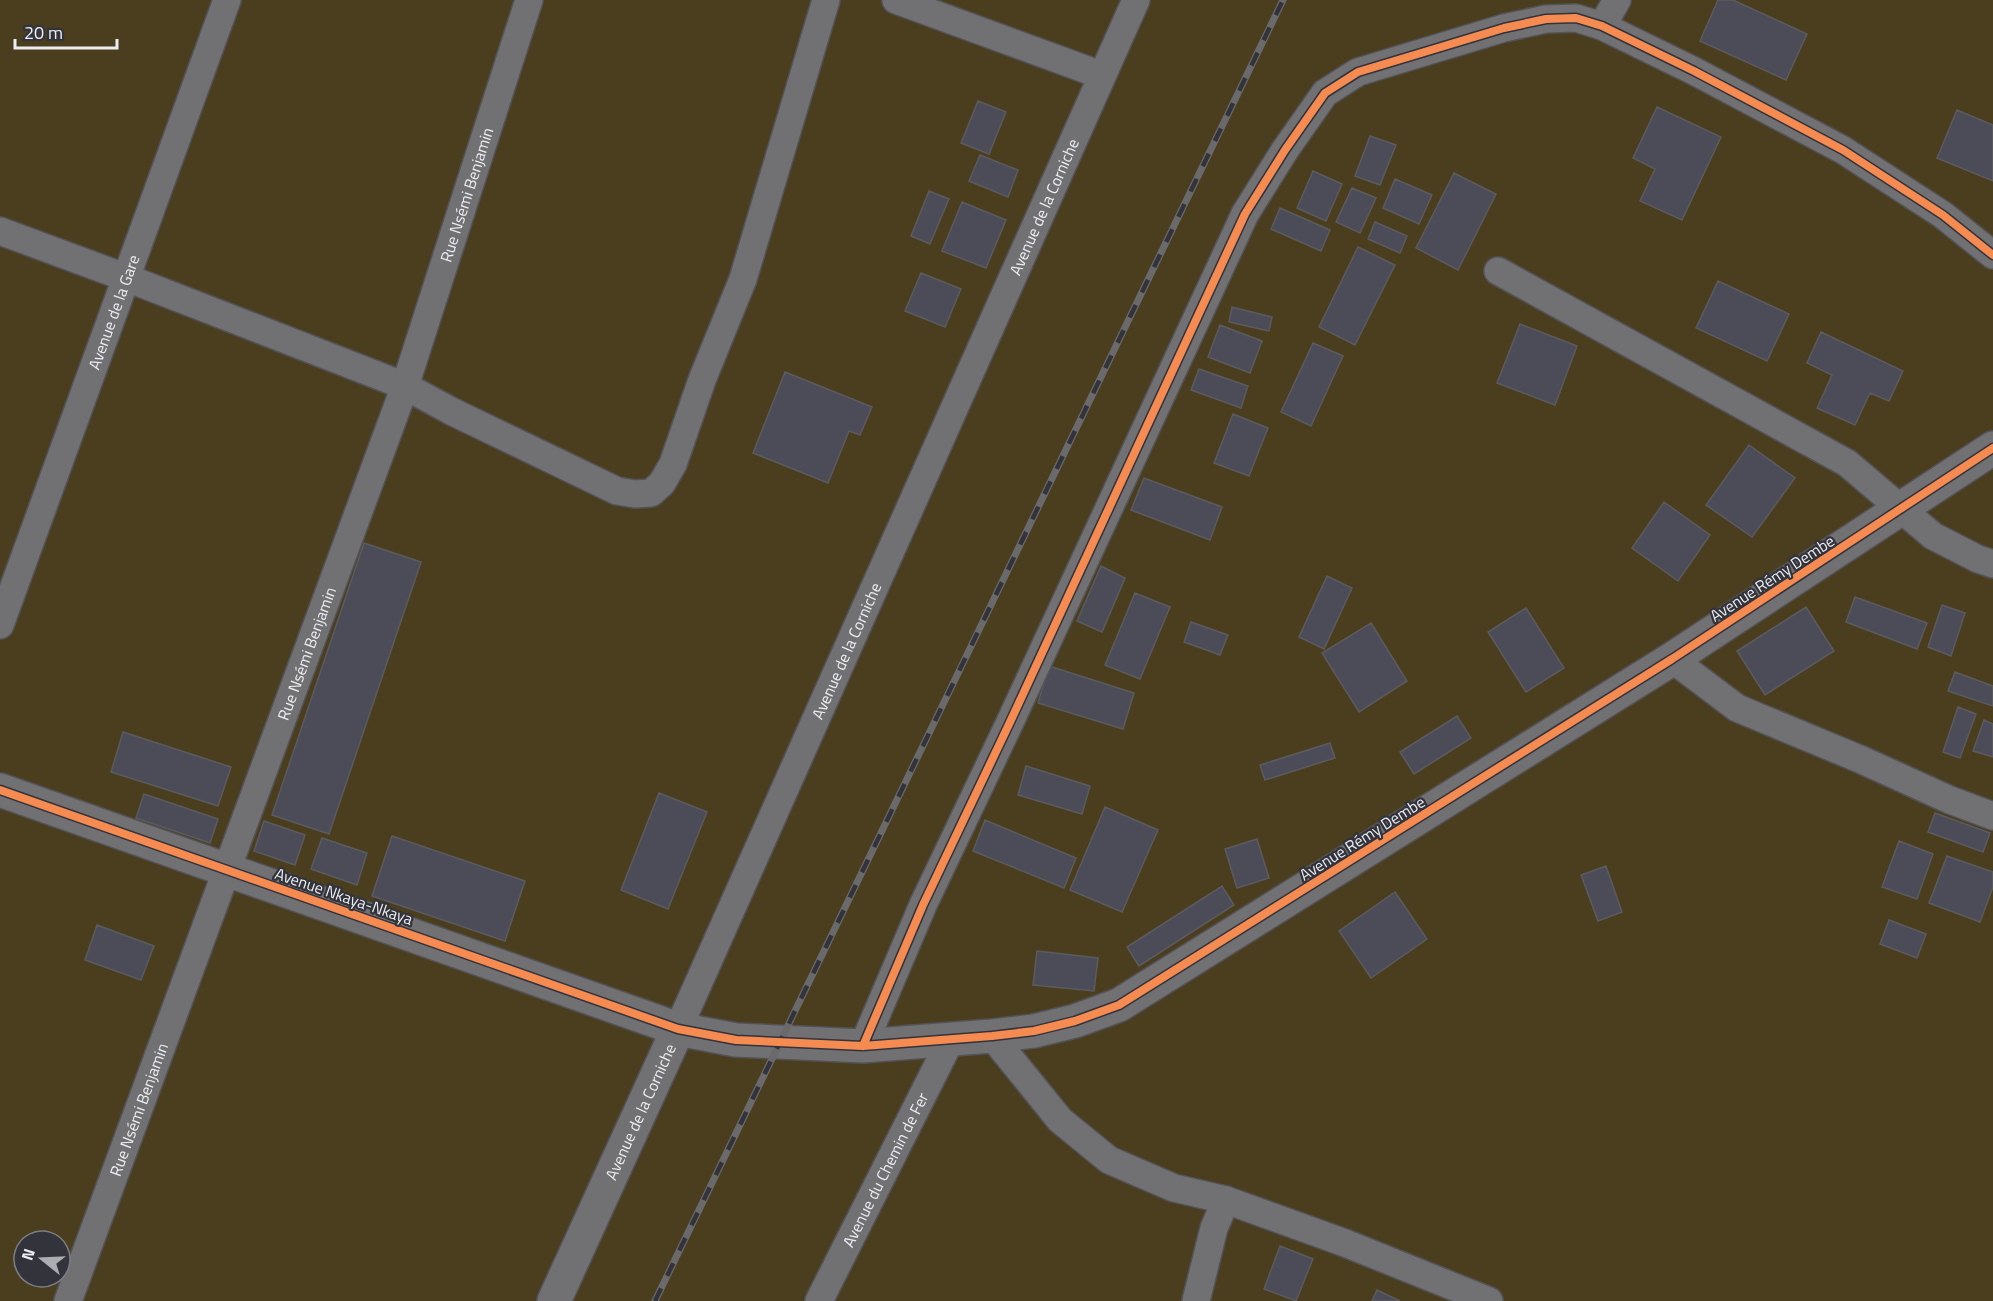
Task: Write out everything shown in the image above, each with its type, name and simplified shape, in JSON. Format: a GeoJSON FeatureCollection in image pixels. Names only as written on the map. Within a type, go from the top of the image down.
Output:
{"type":"FeatureCollection","features":[{"type":"Feature","properties":{"kind":"street","name":"Avenue de la Gare"},"geometry":{"type":"LineString","coordinates":[[0,625],[227,0]]}},
{"type":"Feature","properties":{"kind":"street","name":"Rue Nsémi Benjamin"},"geometry":{"type":"LineString","coordinates":[[68,1301],[405,386],[530,0]]}},
{"type":"Feature","properties":{"kind":"street"},"geometry":{"type":"LineString","coordinates":[[0,231],[405,386],[451,411],[617,491],[635,494],[651,493],[662,483],[673,464],[702,380],[743,279],[826,0]]}},
{"type":"Feature","properties":{"kind":"street"},"geometry":{"type":"LineString","coordinates":[[896,0],[1101,75]]}},
{"type":"Feature","properties":{"kind":"street","name":"Avenue de la Corniche"},"geometry":{"type":"LineString","coordinates":[[554,1301],[678,1029],[1136,0]]}},
{"type":"Feature","properties":{"kind":"street"},"geometry":{"type":"LineString","coordinates":[[1602,26],[1617,0]]}},
{"type":"Feature","properties":{"kind":"street"},"geometry":{"type":"LineString","coordinates":[[863,1046],[923,905],[1245,214],[1285,150],[1325,93],[1358,72],[1504,28],[1546,19],[1576,18],[1602,26],[1694,71],[1843,150],[1943,215],[1993,255]]}},
{"type":"Feature","properties":{"kind":"street"},"geometry":{"type":"LineString","coordinates":[[1498,272],[1847,463],[1900,510],[1934,536],[1978,559],[1993,564]]}},
{"type":"Feature","properties":{"kind":"street","name":"Avenue Rémy Dembe"},"geometry":{"type":"LineString","coordinates":[[678,1029],[736,1040],[863,1046],[992,1036],[1044,1029],[1075,1021],[1119,1005],[1672,659],[1993,448]]}},
{"type":"Feature","properties":{"kind":"street"},"geometry":{"type":"LineString","coordinates":[[1672,659],[1737,708],[1883,769],[1950,800],[1993,816]]}},
{"type":"Feature","properties":{"kind":"street","name":"Avenue Nkaya-Nkaya"},"geometry":{"type":"LineString","coordinates":[[0,790],[678,1029]]}},
{"type":"Feature","properties":{"kind":"street"},"geometry":{"type":"LineString","coordinates":[[992,1036],[1060,1120],[1109,1160],[1174,1188],[1226,1200],[1345,1243],[1489,1301]]}},
{"type":"Feature","properties":{"kind":"street","name":"Avenue du Chemin de Fer"},"geometry":{"type":"LineString","coordinates":[[819,1301],[951,1039]]}},
{"type":"Feature","properties":{"kind":"street"},"geometry":{"type":"LineString","coordinates":[[1196,1301],[1214,1228],[1226,1200]]}},
{"type":"Feature","properties":{"kind":"shaded area"},"geometry":{"type":"Polygon","coordinates":[[[0,0],[1993,0],[1993,1301],[0,1301],[0,0]]]}},
{"type":"Feature","properties":{"kind":"building"},"geometry":{"type":"Polygon","coordinates":[[[1718,0],[1733,0],[1807,34],[1786,80],[1700,41],[1718,0]]]}},
{"type":"Feature","properties":{"kind":"building"},"geometry":{"type":"Polygon","coordinates":[[[978,101],[1006,112],[989,154],[961,143],[978,101]]]}},
{"type":"Feature","properties":{"kind":"building"},"geometry":{"type":"Polygon","coordinates":[[[1657,107],[1721,137],[1682,220],[1640,201],[1655,169],[1633,158],[1657,107]]]}},
{"type":"Feature","properties":{"kind":"building"},"geometry":{"type":"Polygon","coordinates":[[[1957,110],[1993,125],[1993,181],[1937,158],[1957,110]]]}},
{"type":"Feature","properties":{"kind":"building"},"geometry":{"type":"Polygon","coordinates":[[[1370,136],[1396,145],[1380,185],[1355,176],[1370,136]]]}},
{"type":"Feature","properties":{"kind":"building"},"geometry":{"type":"Polygon","coordinates":[[[980,155],[1018,170],[1008,197],[969,181],[980,155]]]}},
{"type":"Feature","properties":{"kind":"building"},"geometry":{"type":"Polygon","coordinates":[[[1313,171],[1342,184],[1326,221],[1297,208],[1313,171]]]}},
{"type":"Feature","properties":{"kind":"building"},"geometry":{"type":"Polygon","coordinates":[[[1454,173],[1496,194],[1458,270],[1416,248],[1454,173]]]}},
{"type":"Feature","properties":{"kind":"building"},"geometry":{"type":"Polygon","coordinates":[[[1395,179],[1432,195],[1419,224],[1383,208],[1395,179]]]}},
{"type":"Feature","properties":{"kind":"building"},"geometry":{"type":"Polygon","coordinates":[[[1352,188],[1376,198],[1360,233],[1336,222],[1352,188]]]}},
{"type":"Feature","properties":{"kind":"building"},"geometry":{"type":"Polygon","coordinates":[[[929,191],[949,199],[930,244],[911,236],[929,191]]]}},
{"type":"Feature","properties":{"kind":"building"},"geometry":{"type":"Polygon","coordinates":[[[962,202],[1006,220],[986,268],[942,251],[962,202]]]}},
{"type":"Feature","properties":{"kind":"building"},"geometry":{"type":"Polygon","coordinates":[[[1280,208],[1330,230],[1321,251],[1271,229],[1280,208]]]}},
{"type":"Feature","properties":{"kind":"building"},"geometry":{"type":"Polygon","coordinates":[[[1375,222],[1407,236],[1400,253],[1368,239],[1375,222]]]}},
{"type":"Feature","properties":{"kind":"building"},"geometry":{"type":"Polygon","coordinates":[[[1358,247],[1395,265],[1355,345],[1319,327],[1358,247]]]}},
{"type":"Feature","properties":{"kind":"building"},"geometry":{"type":"Polygon","coordinates":[[[921,273],[961,289],[945,327],[905,311],[921,273]]]}},
{"type":"Feature","properties":{"kind":"building"},"geometry":{"type":"Polygon","coordinates":[[[1718,281],[1789,314],[1767,361],[1696,328],[1718,281]]]}},
{"type":"Feature","properties":{"kind":"building"},"geometry":{"type":"Polygon","coordinates":[[[1232,307],[1272,317],[1269,331],[1229,322],[1232,307]]]}},
{"type":"Feature","properties":{"kind":"building"},"geometry":{"type":"Polygon","coordinates":[[[1520,324],[1577,346],[1555,405],[1497,383],[1520,324]]]}},
{"type":"Feature","properties":{"kind":"building"},"geometry":{"type":"Polygon","coordinates":[[[1220,325],[1262,341],[1250,373],[1208,357],[1220,325]]]}},
{"type":"Feature","properties":{"kind":"building"},"geometry":{"type":"Polygon","coordinates":[[[1821,332],[1903,371],[1889,401],[1870,393],[1855,425],[1817,408],[1832,375],[1807,363],[1821,332]]]}},
{"type":"Feature","properties":{"kind":"building"},"geometry":{"type":"Polygon","coordinates":[[[1313,343],[1343,356],[1311,426],[1281,412],[1313,343]]]}},
{"type":"Feature","properties":{"kind":"building"},"geometry":{"type":"Polygon","coordinates":[[[1199,369],[1248,386],[1241,408],[1191,390],[1199,369]]]}},
{"type":"Feature","properties":{"kind":"building"},"geometry":{"type":"Polygon","coordinates":[[[785,372],[872,407],[860,435],[849,431],[828,483],[753,453],[785,372]]]}},
{"type":"Feature","properties":{"kind":"building"},"geometry":{"type":"Polygon","coordinates":[[[1233,414],[1268,428],[1249,476],[1214,463],[1233,414]]]}},
{"type":"Feature","properties":{"kind":"building"},"geometry":{"type":"Polygon","coordinates":[[[1749,445],[1795,478],[1752,537],[1706,505],[1749,445]]]}},
{"type":"Feature","properties":{"kind":"building"},"geometry":{"type":"Polygon","coordinates":[[[1144,478],[1222,507],[1210,540],[1131,510],[1144,478]]]}},
{"type":"Feature","properties":{"kind":"building"},"geometry":{"type":"Polygon","coordinates":[[[1664,502],[1710,535],[1678,581],[1632,548],[1664,502]]]}},
{"type":"Feature","properties":{"kind":"building"},"geometry":{"type":"Polygon","coordinates":[[[364,543],[421,562],[329,834],[272,815],[364,543]]]}},
{"type":"Feature","properties":{"kind":"building"},"geometry":{"type":"Polygon","coordinates":[[[1101,566],[1125,578],[1102,632],[1077,621],[1101,566]]]}},
{"type":"Feature","properties":{"kind":"building"},"geometry":{"type":"Polygon","coordinates":[[[1327,576],[1352,588],[1324,649],[1299,637],[1327,576]]]}},
{"type":"Feature","properties":{"kind":"building"},"geometry":{"type":"Polygon","coordinates":[[[1135,593],[1170,607],[1140,679],[1105,665],[1135,593]]]}},
{"type":"Feature","properties":{"kind":"building"},"geometry":{"type":"Polygon","coordinates":[[[1855,597],[1927,623],[1917,649],[1846,622],[1855,597]]]}},
{"type":"Feature","properties":{"kind":"building"},"geometry":{"type":"Polygon","coordinates":[[[1942,605],[1965,613],[1951,656],[1928,647],[1942,605]]]}},
{"type":"Feature","properties":{"kind":"building"},"geometry":{"type":"Polygon","coordinates":[[[1806,607],[1834,651],[1765,695],[1737,651],[1806,607]]]}},
{"type":"Feature","properties":{"kind":"building"},"geometry":{"type":"Polygon","coordinates":[[[1526,608],[1564,668],[1526,692],[1488,632],[1526,608]]]}},
{"type":"Feature","properties":{"kind":"building"},"geometry":{"type":"Polygon","coordinates":[[[1191,622],[1228,635],[1220,655],[1184,642],[1191,622]]]}},
{"type":"Feature","properties":{"kind":"building"},"geometry":{"type":"Polygon","coordinates":[[[1371,623],[1407,681],[1359,712],[1322,653],[1371,623]]]}},
{"type":"Feature","properties":{"kind":"building"},"geometry":{"type":"Polygon","coordinates":[[[1049,666],[1134,693],[1123,729],[1038,703],[1049,666]]]}},
{"type":"Feature","properties":{"kind":"building"},"geometry":{"type":"Polygon","coordinates":[[[1955,672],[1993,686],[1993,706],[1948,691],[1955,672]]]}},
{"type":"Feature","properties":{"kind":"building"},"geometry":{"type":"Polygon","coordinates":[[[1958,707],[1976,714],[1960,758],[1943,752],[1958,707]]]}},
{"type":"Feature","properties":{"kind":"building"},"geometry":{"type":"Polygon","coordinates":[[[1457,716],[1471,738],[1414,774],[1400,752],[1457,716]]]}},
{"type":"Feature","properties":{"kind":"building"},"geometry":{"type":"Polygon","coordinates":[[[1984,720],[1993,724],[1993,757],[1973,751],[1984,720]]]}},
{"type":"Feature","properties":{"kind":"building"},"geometry":{"type":"Polygon","coordinates":[[[123,732],[231,767],[218,806],[111,772],[123,732]]]}},
{"type":"Feature","properties":{"kind":"building"},"geometry":{"type":"Polygon","coordinates":[[[1330,743],[1335,758],[1265,780],[1260,765],[1330,743]]]}},
{"type":"Feature","properties":{"kind":"building"},"geometry":{"type":"Polygon","coordinates":[[[1026,766],[1090,786],[1082,814],[1018,795],[1026,766]]]}},
{"type":"Feature","properties":{"kind":"building"},"geometry":{"type":"Polygon","coordinates":[[[659,793],[707,812],[668,909],[621,890],[659,793]]]}},
{"type":"Feature","properties":{"kind":"building"},"geometry":{"type":"Polygon","coordinates":[[[144,794],[218,819],[210,843],[136,818],[144,794]]]}},
{"type":"Feature","properties":{"kind":"building"},"geometry":{"type":"Polygon","coordinates":[[[1105,807],[1158,830],[1122,912],[1070,890],[1105,807]]]}},
{"type":"Feature","properties":{"kind":"building"},"geometry":{"type":"Polygon","coordinates":[[[1935,813],[1990,833],[1983,852],[1928,832],[1935,813]]]}},
{"type":"Feature","properties":{"kind":"building"},"geometry":{"type":"Polygon","coordinates":[[[985,820],[1076,858],[1064,888],[973,851],[985,820]]]}},
{"type":"Feature","properties":{"kind":"building"},"geometry":{"type":"Polygon","coordinates":[[[264,821],[305,835],[295,865],[254,851],[264,821]]]}},
{"type":"Feature","properties":{"kind":"building"},"geometry":{"type":"Polygon","coordinates":[[[392,836],[525,881],[505,941],[372,896],[392,836]]]}},
{"type":"Feature","properties":{"kind":"building"},"geometry":{"type":"Polygon","coordinates":[[[322,838],[367,853],[357,885],[311,869],[322,838]]]}},
{"type":"Feature","properties":{"kind":"building"},"geometry":{"type":"Polygon","coordinates":[[[1257,839],[1269,878],[1237,888],[1225,849],[1257,839]]]}},
{"type":"Feature","properties":{"kind":"building"},"geometry":{"type":"Polygon","coordinates":[[[1899,841],[1933,854],[1917,899],[1882,887],[1899,841]]]}},
{"type":"Feature","properties":{"kind":"building"},"geometry":{"type":"Polygon","coordinates":[[[1947,856],[1993,872],[1993,887],[1980,922],[1929,903],[1947,856]]]}},
{"type":"Feature","properties":{"kind":"building"},"geometry":{"type":"Polygon","coordinates":[[[1606,866],[1622,912],[1598,921],[1581,875],[1606,866]]]}},
{"type":"Feature","properties":{"kind":"building"},"geometry":{"type":"Polygon","coordinates":[[[1222,886],[1234,905],[1139,966],[1127,947],[1222,886]]]}},
{"type":"Feature","properties":{"kind":"building"},"geometry":{"type":"Polygon","coordinates":[[[1395,892],[1427,939],[1371,978],[1339,931],[1395,892]]]}},
{"type":"Feature","properties":{"kind":"building"},"geometry":{"type":"Polygon","coordinates":[[[1889,920],[1926,934],[1917,958],[1880,944],[1889,920]]]}},
{"type":"Feature","properties":{"kind":"building"},"geometry":{"type":"Polygon","coordinates":[[[97,925],[154,946],[141,980],[85,960],[97,925]]]}},
{"type":"Feature","properties":{"kind":"building"},"geometry":{"type":"Polygon","coordinates":[[[1037,951],[1098,958],[1094,991],[1033,985],[1037,951]]]}},
{"type":"Feature","properties":{"kind":"building"},"geometry":{"type":"Polygon","coordinates":[[[1280,1246],[1313,1259],[1296,1301],[1264,1289],[1280,1246]]]}},
{"type":"Feature","properties":{"kind":"building"},"geometry":{"type":"Polygon","coordinates":[[[1377,1290],[1400,1301],[1372,1301],[1377,1290]]]}},
{"type":"Feature","properties":{"kind":"railway"},"geometry":{"type":"LineString","coordinates":[[655,1301],[1283,0]]}},
{"type":"Feature","properties":{"kind":"cycle path"},"geometry":{"type":"LineString","coordinates":[[863,1046],[923,905],[1245,214],[1285,150],[1325,93],[1358,72],[1504,28],[1546,19],[1576,18],[1602,26],[1694,71],[1843,150],[1943,215],[1993,255]]}},
{"type":"Feature","properties":{"kind":"cycle path"},"geometry":{"type":"LineString","coordinates":[[0,790],[678,1029],[736,1040],[863,1046],[1034,1031],[1075,1021],[1119,1005],[1672,659],[1993,448]]}}]}
